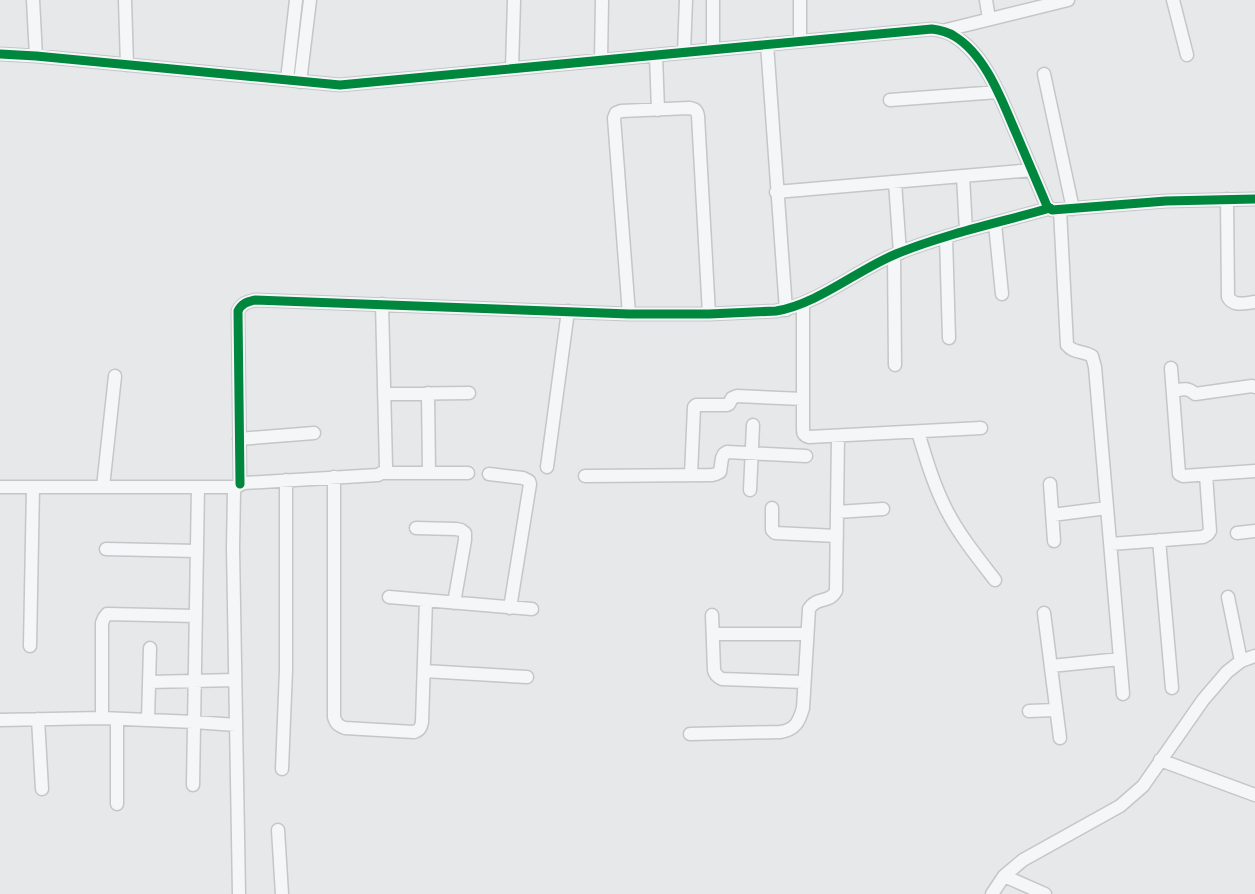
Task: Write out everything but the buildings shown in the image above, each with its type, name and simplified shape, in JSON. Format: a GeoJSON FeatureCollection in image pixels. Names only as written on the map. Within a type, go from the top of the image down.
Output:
{"type":"FeatureCollection","features":[{"type":"Feature","properties":{"kind":"street"},"geometry":{"type":"LineString","coordinates":[[33,0],[36,56]]}},
{"type":"Feature","properties":{"kind":"street"},"geometry":{"type":"LineString","coordinates":[[125,0],[127,65]]}},
{"type":"Feature","properties":{"kind":"street"},"geometry":{"type":"LineString","coordinates":[[287,80],[296,0]]}},
{"type":"Feature","properties":{"kind":"street"},"geometry":{"type":"LineString","coordinates":[[300,82],[310,0]]}},
{"type":"Feature","properties":{"kind":"street"},"geometry":{"type":"LineString","coordinates":[[601,60],[602,0]]}},
{"type":"Feature","properties":{"kind":"street"},"geometry":{"type":"LineString","coordinates":[[684,52],[686,0]]}},
{"type":"Feature","properties":{"kind":"street"},"geometry":{"type":"LineString","coordinates":[[713,0],[713,49]]}},
{"type":"Feature","properties":{"kind":"street"},"geometry":{"type":"LineString","coordinates":[[800,0],[800,41]]}},
{"type":"Feature","properties":{"kind":"street"},"geometry":{"type":"LineString","coordinates":[[986,0],[989,20]]}},
{"type":"Feature","properties":{"kind":"street"},"geometry":{"type":"LineString","coordinates":[[942,31],[1068,0]]}},
{"type":"Feature","properties":{"kind":"street"},"geometry":{"type":"LineString","coordinates":[[1173,0],[1187,55]]}},
{"type":"Feature","properties":{"kind":"street"},"geometry":{"type":"LineString","coordinates":[[512,68],[514,1]]}},
{"type":"Feature","properties":{"kind":"street"},"geometry":{"type":"LineString","coordinates":[[0,54],[339,85],[932,29],[954,36],[979,60],[998,92],[1047,206],[1055,209]]}},
{"type":"Feature","properties":{"kind":"street"},"geometry":{"type":"LineString","coordinates":[[767,44],[786,310]]}},
{"type":"Feature","properties":{"kind":"street"},"geometry":{"type":"LineString","coordinates":[[656,55],[658,110]]}},
{"type":"Feature","properties":{"kind":"street"},"geometry":{"type":"LineString","coordinates":[[1044,74],[1073,209]]}},
{"type":"Feature","properties":{"kind":"street"},"geometry":{"type":"LineString","coordinates":[[890,100],[998,92]]}},
{"type":"Feature","properties":{"kind":"street"},"geometry":{"type":"LineString","coordinates":[[629,314],[614,118],[616,113],[621,111],[689,108],[697,112],[710,314]]}},
{"type":"Feature","properties":{"kind":"street"},"geometry":{"type":"LineString","coordinates":[[776,192],[1032,170]]}},
{"type":"Feature","properties":{"kind":"street"},"geometry":{"type":"LineString","coordinates":[[963,176],[966,231]]}},
{"type":"Feature","properties":{"kind":"street"},"geometry":{"type":"LineString","coordinates":[[895,182],[897,254],[895,365]]}},
{"type":"Feature","properties":{"kind":"street"},"geometry":{"type":"LineString","coordinates":[[239,894],[233,548],[234,495],[238,486],[237,320],[240,306],[255,300],[629,314],[710,314],[786,310],[897,254],[966,231],[1055,209],[1166,201],[1255,199]]}},
{"type":"Feature","properties":{"kind":"street"},"geometry":{"type":"LineString","coordinates":[[1227,200],[1228,297],[1235,303],[1255,302]]}},
{"type":"Feature","properties":{"kind":"street"},"geometry":{"type":"LineString","coordinates":[[1055,209],[1067,345],[1075,351],[1088,353],[1094,361],[1123,694]]}},
{"type":"Feature","properties":{"kind":"street"},"geometry":{"type":"LineString","coordinates":[[995,224],[1002,294]]}},
{"type":"Feature","properties":{"kind":"street"},"geometry":{"type":"LineString","coordinates":[[946,237],[950,338]]}},
{"type":"Feature","properties":{"kind":"street"},"geometry":{"type":"LineString","coordinates":[[803,303],[803,434],[809,437],[981,428]]}},
{"type":"Feature","properties":{"kind":"street"},"geometry":{"type":"LineString","coordinates":[[382,304],[386,467],[382,474]]}},
{"type":"Feature","properties":{"kind":"street"},"geometry":{"type":"LineString","coordinates":[[547,467],[568,311]]}},
{"type":"Feature","properties":{"kind":"street"},"geometry":{"type":"LineString","coordinates":[[1171,368],[1179,474],[1183,476],[1255,471]]}},
{"type":"Feature","properties":{"kind":"street"},"geometry":{"type":"LineString","coordinates":[[103,487],[115,376]]}},
{"type":"Feature","properties":{"kind":"street"},"geometry":{"type":"LineString","coordinates":[[1173,391],[1191,389],[1195,394],[1255,387]]}},
{"type":"Feature","properties":{"kind":"street"},"geometry":{"type":"LineString","coordinates":[[428,393],[429,473]]}},
{"type":"Feature","properties":{"kind":"street"},"geometry":{"type":"LineString","coordinates":[[384,394],[469,393]]}},
{"type":"Feature","properties":{"kind":"street"},"geometry":{"type":"LineString","coordinates":[[691,475],[694,407],[696,405],[727,405],[732,398],[737,396],[803,399]]}},
{"type":"Feature","properties":{"kind":"street"},"geometry":{"type":"LineString","coordinates":[[750,490],[753,425]]}},
{"type":"Feature","properties":{"kind":"street"},"geometry":{"type":"LineString","coordinates":[[918,432],[930,472],[947,511],[969,547],[995,580]]}},
{"type":"Feature","properties":{"kind":"street"},"geometry":{"type":"LineString","coordinates":[[239,439],[315,433]]}},
{"type":"Feature","properties":{"kind":"street"},"geometry":{"type":"LineString","coordinates":[[690,734],[788,731],[800,720],[803,708],[809,609],[816,601],[828,599],[836,591],[838,436]]}},
{"type":"Feature","properties":{"kind":"street"},"geometry":{"type":"LineString","coordinates":[[585,476],[716,474],[720,471],[724,454],[728,452],[806,456]]}},
{"type":"Feature","properties":{"kind":"street"},"geometry":{"type":"LineString","coordinates":[[0,487],[238,486],[286,480],[382,474],[468,473]]}},
{"type":"Feature","properties":{"kind":"street"},"geometry":{"type":"LineString","coordinates":[[489,474],[527,479],[530,484],[510,608]]}},
{"type":"Feature","properties":{"kind":"street"},"geometry":{"type":"LineString","coordinates":[[1111,544],[1203,537],[1208,534],[1210,531],[1206,475]]}},
{"type":"Feature","properties":{"kind":"street"},"geometry":{"type":"LineString","coordinates":[[334,477],[334,717],[339,726],[414,732],[421,728],[426,600]]}},
{"type":"Feature","properties":{"kind":"street"},"geometry":{"type":"LineString","coordinates":[[282,769],[286,670],[286,480]]}},
{"type":"Feature","properties":{"kind":"street"},"geometry":{"type":"LineString","coordinates":[[1050,484],[1054,541]]}},
{"type":"Feature","properties":{"kind":"street"},"geometry":{"type":"LineString","coordinates":[[30,646],[33,487]]}},
{"type":"Feature","properties":{"kind":"street"},"geometry":{"type":"LineString","coordinates":[[193,785],[198,487]]}},
{"type":"Feature","properties":{"kind":"street"},"geometry":{"type":"LineString","coordinates":[[772,508],[772,531],[775,533],[837,536]]}},
{"type":"Feature","properties":{"kind":"street"},"geometry":{"type":"LineString","coordinates":[[1052,515],[1107,508]]}},
{"type":"Feature","properties":{"kind":"street"},"geometry":{"type":"LineString","coordinates":[[837,512],[883,509]]}},
{"type":"Feature","properties":{"kind":"street"},"geometry":{"type":"LineString","coordinates":[[416,528],[456,529],[465,533],[454,603]]}},
{"type":"Feature","properties":{"kind":"street"},"geometry":{"type":"LineString","coordinates":[[1237,532],[1255,531]]}},
{"type":"Feature","properties":{"kind":"street"},"geometry":{"type":"LineString","coordinates":[[1159,540],[1172,688]]}},
{"type":"Feature","properties":{"kind":"street"},"geometry":{"type":"LineString","coordinates":[[106,549],[197,550]]}},
{"type":"Feature","properties":{"kind":"street"},"geometry":{"type":"LineString","coordinates":[[389,597],[532,609]]}},
{"type":"Feature","properties":{"kind":"street"},"geometry":{"type":"LineString","coordinates":[[1228,597],[1241,661]]}},
{"type":"Feature","properties":{"kind":"street"},"geometry":{"type":"LineString","coordinates":[[1044,613],[1060,738]]}},
{"type":"Feature","properties":{"kind":"street"},"geometry":{"type":"LineString","coordinates":[[102,718],[102,623],[107,614],[196,616]]}},
{"type":"Feature","properties":{"kind":"street"},"geometry":{"type":"LineString","coordinates":[[712,615],[714,670],[718,677],[804,682]]}},
{"type":"Feature","properties":{"kind":"street"},"geometry":{"type":"LineString","coordinates":[[713,634],[807,634]]}},
{"type":"Feature","properties":{"kind":"street"},"geometry":{"type":"LineString","coordinates":[[148,720],[150,648]]}},
{"type":"Feature","properties":{"kind":"street"},"geometry":{"type":"LineString","coordinates":[[992,894],[1004,876],[1023,860],[1120,806],[1143,786],[1203,700],[1227,672],[1241,661],[1255,656]]}},
{"type":"Feature","properties":{"kind":"street"},"geometry":{"type":"LineString","coordinates":[[1051,666],[1120,659]]}},
{"type":"Feature","properties":{"kind":"street"},"geometry":{"type":"LineString","coordinates":[[424,671],[527,677]]}},
{"type":"Feature","properties":{"kind":"street"},"geometry":{"type":"LineString","coordinates":[[149,682],[235,680]]}},
{"type":"Feature","properties":{"kind":"street"},"geometry":{"type":"LineString","coordinates":[[1029,711],[1056,710]]}},
{"type":"Feature","properties":{"kind":"street"},"geometry":{"type":"LineString","coordinates":[[0,720],[117,718],[236,725]]}},
{"type":"Feature","properties":{"kind":"street"},"geometry":{"type":"LineString","coordinates":[[117,718],[117,804]]}},
{"type":"Feature","properties":{"kind":"street"},"geometry":{"type":"LineString","coordinates":[[38,719],[42,789]]}},
{"type":"Feature","properties":{"kind":"street"},"geometry":{"type":"LineString","coordinates":[[1160,760],[1255,795]]}},
{"type":"Feature","properties":{"kind":"street"},"geometry":{"type":"LineString","coordinates":[[278,830],[282,894]]}},
{"type":"Feature","properties":{"kind":"street"},"geometry":{"type":"LineString","coordinates":[[1004,876],[1045,894]]}},
{"type":"Feature","properties":{"kind":"cycle path"},"geometry":{"type":"LineString","coordinates":[[0,54],[340,85],[932,29],[944,31],[965,44],[984,67],[1005,107],[1047,206],[1052,210],[1166,201],[1255,199]]}},
{"type":"Feature","properties":{"kind":"cycle path"},"geometry":{"type":"LineString","coordinates":[[240,484],[238,311],[250,301],[629,314],[776,311],[822,294],[896,254],[953,235],[1050,208]]}}]}
